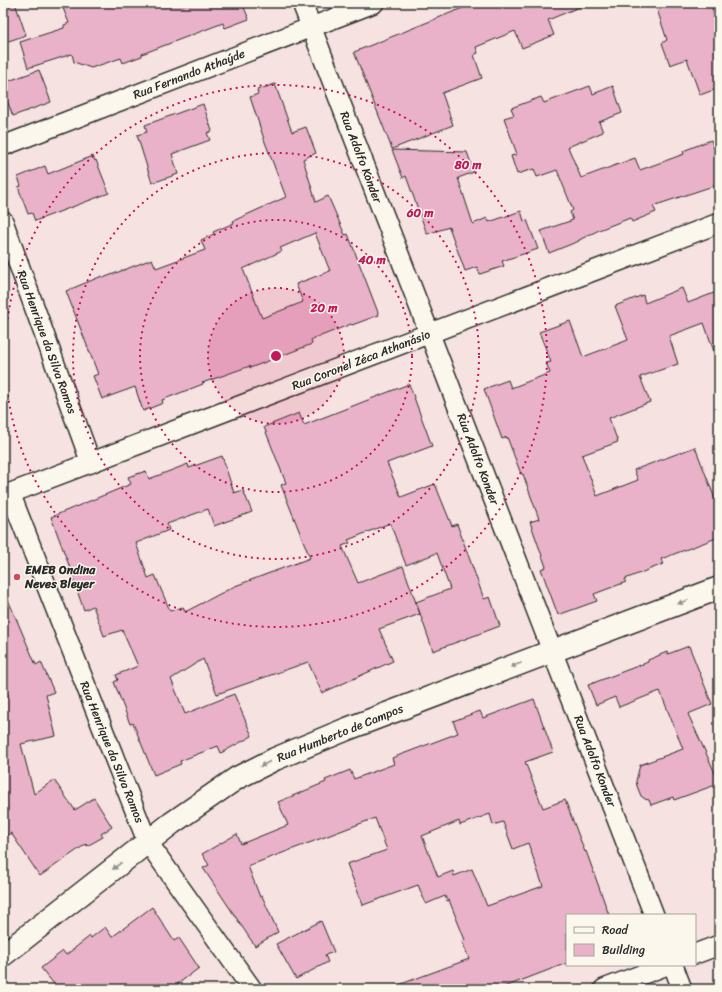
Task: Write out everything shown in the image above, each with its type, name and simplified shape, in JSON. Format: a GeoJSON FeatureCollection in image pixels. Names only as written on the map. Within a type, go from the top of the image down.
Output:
{"type":"FeatureCollection","features":[{"type":"Feature","properties":{"kind":"main road","name":"Rua Humberto de Campos"},"geometry":{"type":"LineString","coordinates":[[6,947],[208,797],[237,778],[274,758],[332,734],[719,588]]}},
{"type":"Feature","properties":{"kind":"street","name":"Rua Adolfo Konder"},"geometry":{"type":"LineString","coordinates":[[302,3],[654,914]]}},
{"type":"Feature","properties":{"kind":"street","name":"Rua Fernando Athaýde"},"geometry":{"type":"LineString","coordinates":[[3,146],[374,3]]}},
{"type":"Feature","properties":{"kind":"street","name":"Rua Henrique da Silva Ramos"},"geometry":{"type":"LineString","coordinates":[[3,221],[91,463]]}},
{"type":"Feature","properties":{"kind":"street","name":"Rua Coronel Zéca Athanásio"},"geometry":{"type":"LineString","coordinates":[[6,495],[719,223]]}},
{"type":"Feature","properties":{"kind":"street","name":"Rua Henrique da Silva Ramos"},"geometry":{"type":"LineString","coordinates":[[6,495],[147,842],[252,989]]}},
{"type":"Feature","properties":{"kind":"street"},"geometry":{"type":"LineString","coordinates":[[696,954],[719,945]]}},
{"type":"Feature","properties":{"kind":"street"},"geometry":{"type":"LineString","coordinates":[[604,989],[664,966]]}},
{"type":"Feature","properties":{"kind":"street"},"geometry":{"type":"LineString","coordinates":[[673,966],[682,989]]}},
{"type":"Feature","properties":{"kind":"building"},"geometry":{"type":"Polygon","coordinates":[[[3,3],[15,3],[26,35],[3,43],[3,3]]]}},
{"type":"Feature","properties":{"kind":"building"},"geometry":{"type":"Polygon","coordinates":[[[61,3],[242,3],[249,19],[225,28],[223,23],[142,54],[142,56],[123,63],[121,58],[91,68],[74,62],[72,54],[28,68],[20,42],[64,28],[64,25],[69,23],[61,3]]]}},
{"type":"Feature","properties":{"kind":"building"},"geometry":{"type":"Polygon","coordinates":[[[475,3],[589,3],[548,20],[554,35],[522,48],[515,31],[476,47],[478,53],[474,55],[482,78],[442,93],[453,125],[392,149],[354,52],[475,3]]]}},
{"type":"Feature","properties":{"kind":"building"},"geometry":{"type":"Polygon","coordinates":[[[655,3],[710,3],[714,14],[719,12],[719,88],[700,95],[687,59],[670,65],[662,43],[667,40],[655,3]]]}},
{"type":"Feature","properties":{"kind":"building"},"geometry":{"type":"Polygon","coordinates":[[[39,70],[51,102],[13,116],[3,90],[3,83],[39,70]]]}},
{"type":"Feature","properties":{"kind":"building"},"geometry":{"type":"Polygon","coordinates":[[[275,84],[292,132],[306,127],[316,153],[303,159],[316,202],[328,196],[345,235],[348,234],[379,315],[352,325],[351,324],[311,340],[312,344],[250,368],[250,366],[202,383],[203,384],[162,400],[163,403],[143,411],[135,387],[102,399],[93,376],[98,374],[66,291],[102,276],[103,278],[152,259],[156,268],[205,250],[201,240],[214,234],[213,232],[234,223],[233,221],[286,197],[250,97],[258,94],[257,90],[275,84]],[[315,233],[280,248],[282,251],[243,269],[262,318],[303,302],[296,284],[330,271],[315,233]]]}},
{"type":"Feature","properties":{"kind":"building"},"geometry":{"type":"Polygon","coordinates":[[[590,86],[593,94],[613,86],[622,113],[599,122],[603,132],[568,147],[581,178],[635,158],[640,170],[684,154],[683,151],[711,140],[719,161],[719,184],[653,206],[656,212],[632,222],[630,218],[599,230],[579,241],[549,253],[541,231],[573,220],[570,212],[573,210],[557,170],[537,177],[534,169],[517,174],[511,156],[517,154],[504,118],[514,115],[511,108],[541,97],[544,103],[590,86]]]}},
{"type":"Feature","properties":{"kind":"building"},"geometry":{"type":"Polygon","coordinates":[[[203,104],[212,131],[207,133],[210,140],[172,154],[178,174],[152,183],[137,135],[147,132],[145,125],[203,104]]]}},
{"type":"Feature","properties":{"kind":"building"},"geometry":{"type":"Polygon","coordinates":[[[392,150],[467,152],[474,172],[458,178],[473,224],[487,218],[489,222],[521,211],[524,221],[527,220],[538,249],[502,261],[504,266],[480,274],[477,267],[465,271],[449,227],[427,234],[406,176],[403,178],[392,150]]]}},
{"type":"Feature","properties":{"kind":"building"},"geometry":{"type":"Polygon","coordinates":[[[93,156],[109,193],[35,221],[32,213],[28,214],[18,187],[21,186],[18,177],[45,166],[48,174],[93,156]]]}},
{"type":"Feature","properties":{"kind":"building"},"geometry":{"type":"Polygon","coordinates":[[[682,288],[688,303],[719,291],[719,357],[716,357],[704,323],[669,336],[678,364],[640,377],[650,402],[609,418],[618,442],[582,455],[597,496],[638,480],[634,470],[695,447],[719,509],[719,537],[661,559],[663,564],[625,579],[626,582],[594,594],[597,601],[558,615],[541,569],[546,567],[530,522],[539,519],[523,474],[521,474],[507,437],[502,439],[484,389],[508,380],[511,388],[550,373],[546,363],[551,362],[539,332],[570,321],[583,357],[628,340],[615,306],[643,295],[645,303],[682,288]]]}},
{"type":"Feature","properties":{"kind":"building"},"geometry":{"type":"Polygon","coordinates":[[[409,384],[432,446],[387,463],[401,497],[435,484],[452,526],[457,524],[484,599],[490,597],[500,626],[433,651],[416,602],[450,589],[437,553],[406,565],[390,523],[348,540],[350,543],[342,546],[358,583],[403,566],[420,614],[379,629],[393,661],[322,693],[308,662],[217,694],[203,659],[171,679],[185,714],[234,694],[252,736],[221,753],[218,746],[180,761],[181,764],[154,775],[133,723],[130,724],[114,682],[118,680],[116,675],[138,666],[122,630],[104,636],[93,606],[84,610],[51,517],[131,484],[128,477],[146,471],[149,479],[188,464],[189,468],[222,456],[234,493],[243,490],[252,512],[214,526],[208,509],[167,524],[169,530],[136,543],[148,578],[155,575],[170,611],[183,607],[185,612],[235,586],[310,558],[281,485],[286,483],[264,427],[299,413],[304,425],[409,384]]]}},
{"type":"Feature","properties":{"kind":"building"},"geometry":{"type":"Polygon","coordinates":[[[3,588],[36,665],[41,662],[54,692],[46,695],[56,736],[21,744],[34,794],[54,780],[75,810],[94,798],[112,827],[101,834],[103,837],[87,846],[86,844],[40,876],[11,833],[3,838],[3,699],[9,698],[3,682],[3,588]]]}},
{"type":"Feature","properties":{"kind":"building"},"geometry":{"type":"Polygon","coordinates":[[[689,646],[712,704],[688,714],[716,775],[718,784],[674,800],[673,797],[651,805],[649,800],[641,796],[637,786],[636,781],[640,765],[683,749],[660,691],[619,707],[615,697],[596,705],[588,685],[648,662],[648,660],[667,652],[668,654],[689,646]]]}},
{"type":"Feature","properties":{"kind":"building"},"geometry":{"type":"Polygon","coordinates":[[[534,699],[553,752],[525,762],[543,808],[565,800],[585,852],[586,851],[609,914],[566,914],[566,963],[499,989],[393,989],[393,987],[469,959],[462,941],[465,940],[449,900],[447,901],[445,896],[426,904],[418,885],[363,905],[347,864],[387,850],[375,818],[248,866],[260,897],[262,896],[278,932],[255,946],[203,868],[209,865],[202,854],[237,834],[241,844],[288,825],[278,802],[326,782],[325,780],[350,770],[354,779],[394,764],[392,758],[458,733],[453,721],[480,711],[483,718],[534,699]],[[490,814],[460,825],[459,821],[422,836],[438,877],[453,871],[454,876],[472,869],[487,906],[543,886],[528,843],[513,849],[503,822],[493,825],[490,814]]]}},
{"type":"Feature","properties":{"kind":"building"},"geometry":{"type":"Polygon","coordinates":[[[152,907],[174,941],[179,938],[199,968],[171,989],[58,989],[41,968],[63,951],[66,955],[90,936],[91,938],[105,927],[112,937],[152,907]]]}},
{"type":"Feature","properties":{"kind":"building"},"geometry":{"type":"Polygon","coordinates":[[[321,921],[334,952],[325,955],[328,962],[296,979],[276,944],[321,921]]]}},
{"type":"Feature","properties":{"kind":"place","name":"EMEB Ondina Neves Bleyer"},"geometry":{"type":"Point","coordinates":[17,577]}}]}
